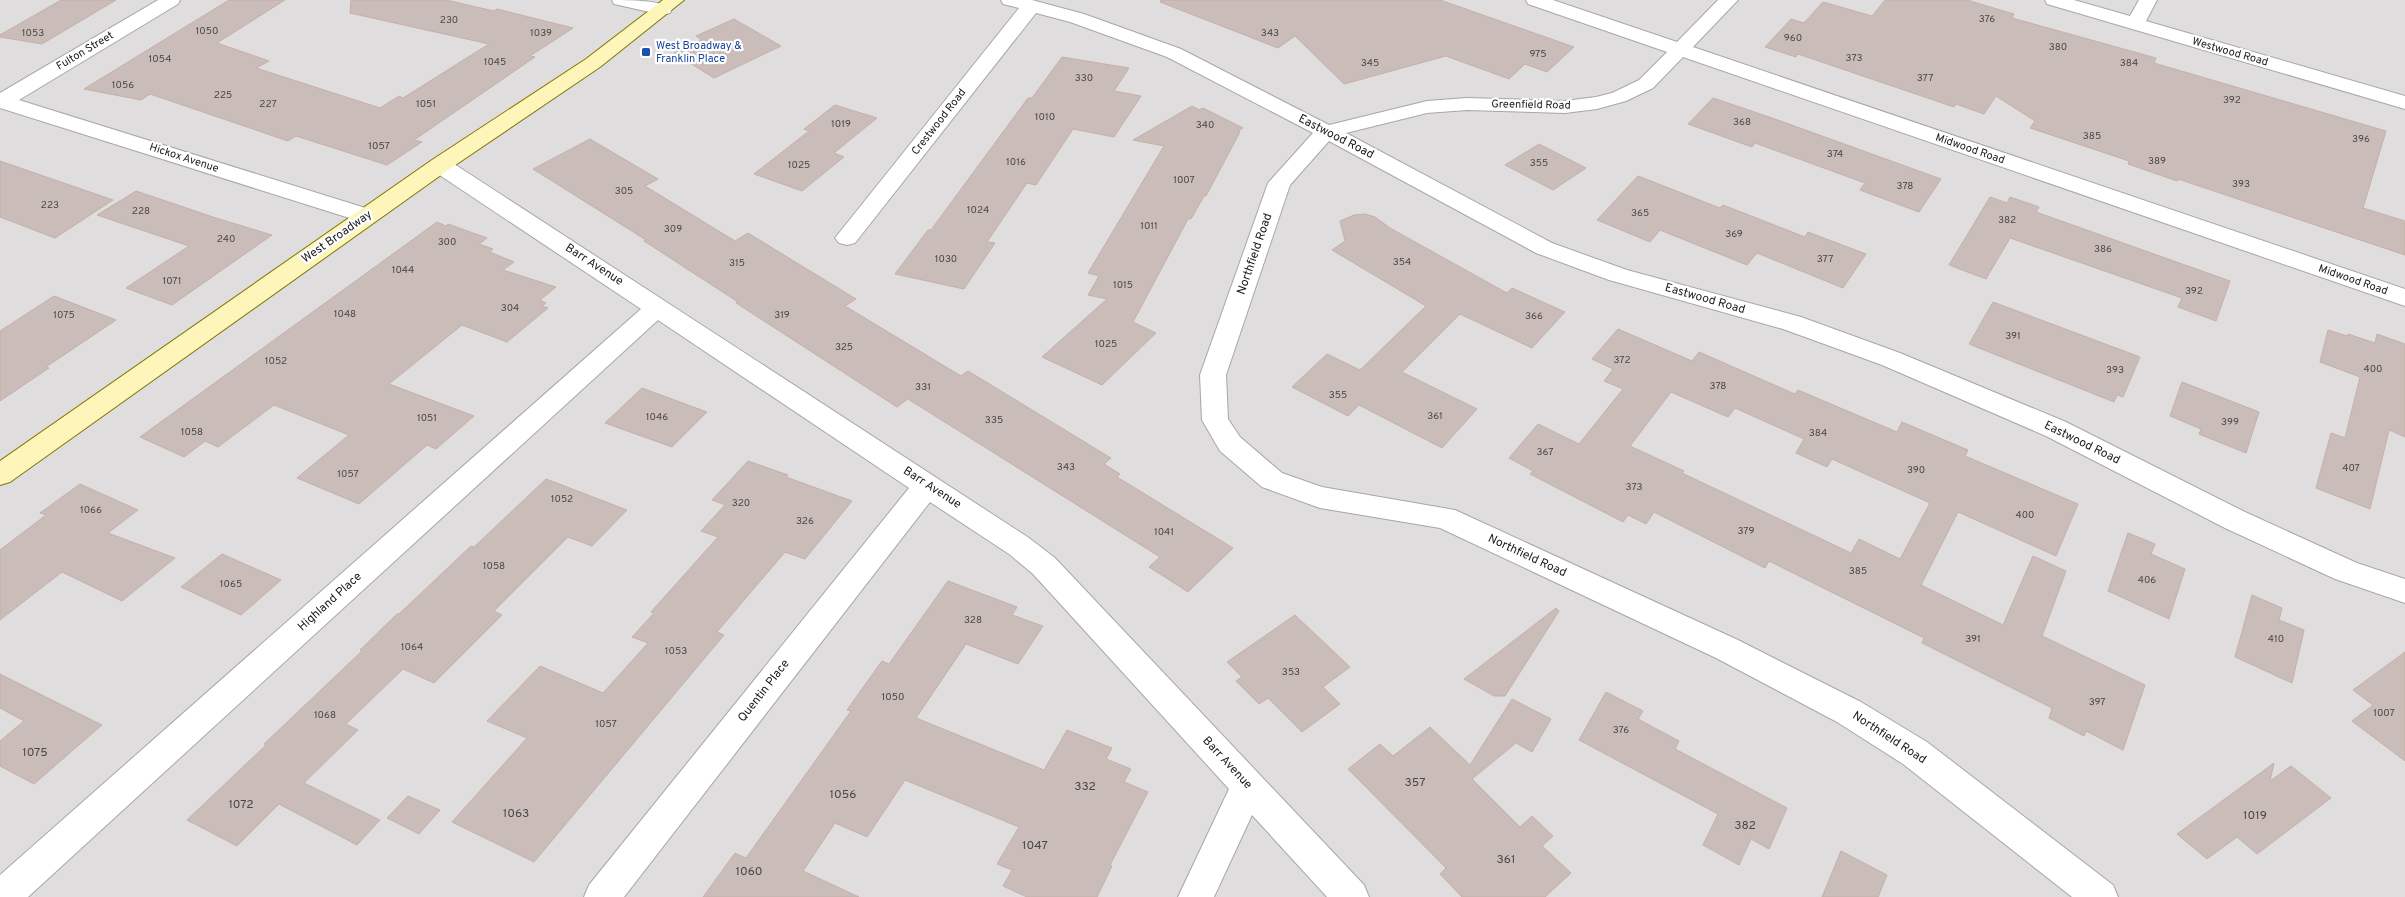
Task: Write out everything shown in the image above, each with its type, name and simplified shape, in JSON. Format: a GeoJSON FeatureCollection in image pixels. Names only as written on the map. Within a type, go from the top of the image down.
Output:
{"type":"FeatureCollection","features":[{"type":"Feature","properties":{"kind":"main road","name":"West Broadway"},"geometry":{"type":"LineString","coordinates":[[0,475],[440,165],[593,62],[669,5]]}},
{"type":"Feature","properties":{"kind":"street","name":"Fulton Street"},"geometry":{"type":"LineString","coordinates":[[1,101],[171,0]]}},
{"type":"Feature","properties":{"kind":"street"},"geometry":{"type":"LineString","coordinates":[[621,0],[669,5]]}},
{"type":"Feature","properties":{"kind":"street","name":"Midwood Road"},"geometry":{"type":"LineString","coordinates":[[1535,0],[2405,298]]}},
{"type":"Feature","properties":{"kind":"street","name":"Greenfield Road"},"geometry":{"type":"LineString","coordinates":[[1326,132],[1427,107],[1467,104],[1566,107],[1597,103],[1619,97],[1646,84],[1729,0]]}},
{"type":"Feature","properties":{"kind":"street","name":"Westwood Road"},"geometry":{"type":"LineString","coordinates":[[2054,0],[2405,103]]}},
{"type":"Feature","properties":{"kind":"street"},"geometry":{"type":"LineString","coordinates":[[2135,24],[2148,0]]}},
{"type":"Feature","properties":{"kind":"street","name":"Eastwood Road"},"geometry":{"type":"LineString","coordinates":[[1020,3],[1077,18],[1174,53],[1370,154],[1544,248],[1618,275],[1792,323],[1891,359],[2056,429],[2235,520],[2338,567],[2405,591]]}},
{"type":"Feature","properties":{"kind":"street","name":"Crestwood Road"},"geometry":{"type":"LineString","coordinates":[[847,238],[1020,3]]}},
{"type":"Feature","properties":{"kind":"street","name":"Hickox Avenue"},"geometry":{"type":"LineString","coordinates":[[1,101],[367,216]]}},
{"type":"Feature","properties":{"kind":"street","name":"Northfield Road"},"geometry":{"type":"LineString","coordinates":[[1326,132],[1279,183],[1213,375],[1214,420],[1230,444],[1272,480],[1320,497],[1445,518],[1727,650],[1840,707],[1914,753],[2100,897]]}},
{"type":"Feature","properties":{"kind":"street","name":"Barr Avenue"},"geometry":{"type":"LineString","coordinates":[[440,165],[1019,546],[1044,566],[1351,897]]}},
{"type":"Feature","properties":{"kind":"street","name":"Highland Place"},"geometry":{"type":"LineString","coordinates":[[2,897],[658,307]]}},
{"type":"Feature","properties":{"kind":"street","name":"Quentin Place"},"geometry":{"type":"LineString","coordinates":[[602,897],[927,485]]}},
{"type":"Feature","properties":{"kind":"street"},"geometry":{"type":"LineString","coordinates":[[1196,897],[1248,786]]}},
{"type":"Feature","properties":{"kind":"shaded area"},"geometry":{"type":"Polygon","coordinates":[[[0,0],[2405,0],[2405,897],[0,897],[0,0]]]}},
{"type":"Feature","properties":{"kind":"building"},"geometry":{"type":"Polygon","coordinates":[[[61,0],[116,0],[42,44],[0,37],[0,35],[61,0]]]}},
{"type":"Feature","properties":{"kind":"building"},"geometry":{"type":"Polygon","coordinates":[[[229,0],[285,0],[217,43],[269,61],[256,68],[380,108],[399,96],[403,98],[489,44],[350,13],[351,0],[446,0],[494,11],[497,9],[573,28],[530,56],[535,57],[414,140],[422,142],[387,165],[296,136],[288,141],[150,94],[141,100],[84,89],[229,0]]]}},
{"type":"Feature","properties":{"kind":"building"},"geometry":{"type":"Polygon","coordinates":[[[1161,0],[1440,0],[1574,47],[1547,72],[1525,64],[1509,79],[1446,56],[1344,84],[1295,36],[1278,48],[1160,2],[1161,0]]]}},
{"type":"Feature","properties":{"kind":"building"},"geometry":{"type":"Polygon","coordinates":[[[1885,0],[1967,0],[2014,14],[2012,18],[2156,58],[2154,63],[2386,131],[2363,208],[2405,221],[2405,255],[2178,179],[2177,181],[2128,164],[2129,161],[2030,128],[2035,121],[1996,96],[1984,114],[1956,104],[1954,107],[1798,54],[1796,57],[1765,47],[1791,19],[1804,23],[1823,2],[1872,16],[1885,0]]]}},
{"type":"Feature","properties":{"kind":"building"},"geometry":{"type":"Polygon","coordinates":[[[734,19],[781,46],[714,78],[674,53],[702,40],[696,36],[734,19]]]}},
{"type":"Feature","properties":{"kind":"building"},"geometry":{"type":"Polygon","coordinates":[[[1062,57],[1129,68],[1114,91],[1141,96],[1114,137],[1073,129],[1036,185],[1027,183],[987,242],[995,243],[964,289],[895,274],[928,230],[931,230],[1028,98],[1032,98],[1062,57]]]}},
{"type":"Feature","properties":{"kind":"building"},"geometry":{"type":"Polygon","coordinates":[[[1713,98],[1941,179],[1919,212],[1860,190],[1865,183],[1755,143],[1752,147],[1688,124],[1713,98]]]}},
{"type":"Feature","properties":{"kind":"building"},"geometry":{"type":"Polygon","coordinates":[[[835,105],[877,118],[834,153],[844,157],[802,191],[754,174],[809,131],[804,129],[835,105]]]}},
{"type":"Feature","properties":{"kind":"building"},"geometry":{"type":"Polygon","coordinates":[[[1192,106],[1199,110],[1203,108],[1243,128],[1238,131],[1240,132],[1206,196],[1204,196],[1191,219],[1188,219],[1133,322],[1156,333],[1102,385],[1042,357],[1107,299],[1088,295],[1099,276],[1088,273],[1164,146],[1133,140],[1192,106]]]}},
{"type":"Feature","properties":{"kind":"building"},"geometry":{"type":"Polygon","coordinates":[[[590,139],[658,179],[645,186],[735,241],[748,233],[856,299],[845,306],[961,376],[968,371],[1111,458],[1104,464],[1120,474],[1117,477],[1233,548],[1188,592],[1149,567],[1160,557],[908,399],[897,407],[736,303],[738,302],[644,241],[646,240],[533,169],[590,139]]]}},
{"type":"Feature","properties":{"kind":"building"},"geometry":{"type":"Polygon","coordinates":[[[1539,144],[1586,168],[1553,190],[1505,165],[1539,144]]]}},
{"type":"Feature","properties":{"kind":"building"},"geometry":{"type":"Polygon","coordinates":[[[0,161],[113,200],[55,238],[0,217],[0,161]]]}},
{"type":"Feature","properties":{"kind":"building"},"geometry":{"type":"Polygon","coordinates":[[[1638,176],[1720,208],[1723,205],[1805,237],[1808,232],[1866,254],[1843,288],[1757,253],[1747,265],[1660,230],[1650,242],[1597,220],[1638,176]]]}},
{"type":"Feature","properties":{"kind":"building"},"geometry":{"type":"Polygon","coordinates":[[[136,191],[272,235],[172,305],[126,288],[189,246],[97,215],[136,191]]]}},
{"type":"Feature","properties":{"kind":"building"},"geometry":{"type":"Polygon","coordinates":[[[1990,197],[2007,203],[2010,197],[2039,207],[2036,212],[2230,281],[2216,321],[2178,307],[2182,298],[2010,238],[1986,279],[1949,265],[1990,197]]]}},
{"type":"Feature","properties":{"kind":"building"},"geometry":{"type":"Polygon","coordinates":[[[1365,214],[1375,217],[1390,228],[1507,293],[1512,288],[1565,312],[1532,348],[1460,314],[1402,372],[1477,409],[1442,448],[1359,405],[1348,416],[1292,387],[1327,354],[1360,370],[1426,306],[1332,250],[1345,241],[1340,221],[1354,215],[1365,214]]]}},
{"type":"Feature","properties":{"kind":"building"},"geometry":{"type":"Polygon","coordinates":[[[437,222],[487,238],[479,244],[493,249],[490,252],[514,262],[503,270],[556,287],[540,300],[546,303],[542,306],[548,308],[507,342],[462,325],[389,384],[474,416],[436,449],[427,445],[359,504],[297,478],[349,435],[274,405],[218,447],[205,441],[184,457],[140,437],[437,222]]]}},
{"type":"Feature","properties":{"kind":"building"},"geometry":{"type":"Polygon","coordinates":[[[54,296],[116,320],[46,367],[49,368],[0,401],[0,331],[54,296]]]}},
{"type":"Feature","properties":{"kind":"building"},"geometry":{"type":"Polygon","coordinates":[[[1993,302],[2140,357],[2123,397],[2117,395],[2114,402],[1969,344],[1993,302]]]}},
{"type":"Feature","properties":{"kind":"building"},"geometry":{"type":"Polygon","coordinates":[[[1618,329],[1692,361],[1699,352],[1795,394],[1798,390],[1897,432],[1902,422],[1968,450],[1965,456],[2078,504],[2056,556],[1958,512],[1921,585],[2003,625],[2033,556],[2066,571],[2042,636],[2145,685],[2123,750],[2086,731],[2084,736],[2049,718],[2052,708],[1922,643],[1924,638],[1769,561],[1765,568],[1654,512],[1646,524],[1628,515],[1623,522],[1530,474],[1533,471],[1509,458],[1538,424],[1579,444],[1623,389],[1604,381],[1613,369],[1592,359],[1618,329]],[[1671,392],[1630,446],[1684,471],[1682,473],[1851,553],[1859,539],[1900,559],[1930,503],[1832,459],[1827,467],[1796,453],[1804,439],[1735,408],[1728,417],[1671,392]]]}},
{"type":"Feature","properties":{"kind":"building"},"geometry":{"type":"Polygon","coordinates":[[[2328,330],[2375,343],[2377,334],[2405,344],[2405,437],[2389,430],[2370,509],[2316,488],[2331,433],[2345,438],[2360,377],[2320,362],[2328,330]]]}},
{"type":"Feature","properties":{"kind":"building"},"geometry":{"type":"Polygon","coordinates":[[[2182,382],[2259,412],[2246,453],[2199,434],[2201,429],[2170,416],[2182,382]]]}},
{"type":"Feature","properties":{"kind":"building"},"geometry":{"type":"Polygon","coordinates":[[[642,388],[707,412],[672,447],[605,423],[642,388]]]}},
{"type":"Feature","properties":{"kind":"building"},"geometry":{"type":"Polygon","coordinates":[[[748,461],[852,501],[805,559],[785,552],[717,632],[724,635],[534,862],[452,822],[527,738],[487,721],[540,666],[603,693],[648,643],[632,637],[654,613],[651,612],[718,537],[701,531],[725,505],[712,500],[748,461]]]}},
{"type":"Feature","properties":{"kind":"building"},"geometry":{"type":"Polygon","coordinates":[[[546,479],[627,510],[592,546],[568,537],[494,611],[502,615],[434,683],[403,669],[346,724],[358,730],[304,783],[380,820],[357,845],[279,804],[237,846],[187,820],[362,651],[360,650],[397,614],[471,546],[474,547],[546,479]]]}},
{"type":"Feature","properties":{"kind":"building"},"geometry":{"type":"Polygon","coordinates":[[[80,484],[138,510],[108,533],[175,558],[122,601],[62,572],[0,620],[0,550],[46,515],[40,513],[80,484]]]}},
{"type":"Feature","properties":{"kind":"building"},"geometry":{"type":"Polygon","coordinates":[[[2128,533],[2155,544],[2151,554],[2185,569],[2169,619],[2108,591],[2128,533]]]}},
{"type":"Feature","properties":{"kind":"building"},"geometry":{"type":"Polygon","coordinates":[[[222,554],[281,580],[241,615],[181,587],[222,554]]]}},
{"type":"Feature","properties":{"kind":"building"},"geometry":{"type":"Polygon","coordinates":[[[948,581],[1017,607],[1012,615],[1043,626],[1018,664],[966,644],[916,718],[1044,770],[1067,730],[1112,748],[1106,759],[1131,769],[1124,782],[1148,792],[1110,865],[1112,866],[1097,897],[1027,897],[1003,886],[1012,870],[997,864],[1019,827],[905,780],[867,837],[835,823],[803,871],[859,897],[703,897],[735,853],[746,858],[851,711],[847,710],[882,661],[889,664],[948,581]]]}},
{"type":"Feature","properties":{"kind":"building"},"geometry":{"type":"Polygon","coordinates":[[[2252,595],[2282,608],[2279,620],[2304,630],[2292,683],[2235,657],[2252,595]]]}},
{"type":"Feature","properties":{"kind":"building"},"geometry":{"type":"Polygon","coordinates":[[[1556,608],[1559,611],[1505,696],[1494,696],[1464,679],[1556,608]]]}},
{"type":"Feature","properties":{"kind":"building"},"geometry":{"type":"Polygon","coordinates":[[[1295,615],[1350,667],[1323,687],[1340,704],[1302,732],[1268,698],[1259,704],[1236,681],[1242,677],[1227,662],[1295,615]]]}},
{"type":"Feature","properties":{"kind":"building"},"geometry":{"type":"Polygon","coordinates":[[[2405,652],[2405,761],[2352,721],[2373,705],[2353,690],[2405,652]]]}},
{"type":"Feature","properties":{"kind":"building"},"geometry":{"type":"Polygon","coordinates":[[[0,674],[102,725],[34,784],[0,766],[0,741],[24,721],[0,708],[0,674]]]}},
{"type":"Feature","properties":{"kind":"building"},"geometry":{"type":"Polygon","coordinates":[[[1606,692],[1643,711],[1638,719],[1679,741],[1675,749],[1787,808],[1769,849],[1751,839],[1739,865],[1703,845],[1718,814],[1579,740],[1606,692]]]}},
{"type":"Feature","properties":{"kind":"building"},"geometry":{"type":"Polygon","coordinates":[[[1512,699],[1551,719],[1532,752],[1516,743],[1472,779],[1520,827],[1532,816],[1553,836],[1542,846],[1571,873],[1545,897],[1462,897],[1440,874],[1446,868],[1348,769],[1380,744],[1393,756],[1430,727],[1470,765],[1512,699]]]}},
{"type":"Feature","properties":{"kind":"building"},"geometry":{"type":"Polygon","coordinates":[[[2274,763],[2270,781],[2291,766],[2331,798],[2257,854],[2237,837],[2207,859],[2177,834],[2274,763]]]}},
{"type":"Feature","properties":{"kind":"building"},"geometry":{"type":"Polygon","coordinates":[[[408,796],[440,810],[419,834],[387,818],[408,796]]]}},
{"type":"Feature","properties":{"kind":"building"},"geometry":{"type":"Polygon","coordinates":[[[1841,851],[1887,875],[1878,897],[1822,897],[1841,851]]]}},
{"type":"Feature","properties":{"kind":"place","name":"West Broadway & Franklin Place"},"geometry":{"type":"Point","coordinates":[646,52]}}]}
